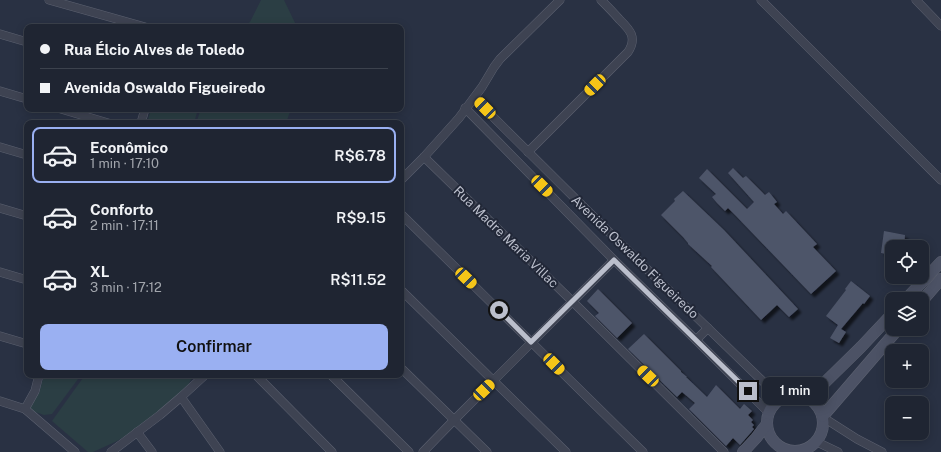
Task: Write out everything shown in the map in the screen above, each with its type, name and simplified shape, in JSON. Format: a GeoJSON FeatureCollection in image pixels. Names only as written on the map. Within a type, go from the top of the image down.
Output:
{"type":"FeatureCollection","features":[{"type":"Feature","properties":{"kind":"main road"},"geometry":{"type":"LineString","coordinates":[[913,292],[941,262]]}},
{"type":"Feature","properties":{"kind":"main road"},"geometry":{"type":"LineString","coordinates":[[929,293],[941,279]]}},
{"type":"Feature","properties":{"kind":"main road"},"geometry":{"type":"LineString","coordinates":[[809,398],[885,321]]}},
{"type":"Feature","properties":{"kind":"main road"},"geometry":{"type":"LineString","coordinates":[[823,417],[892,336]]}},
{"type":"Feature","properties":{"kind":"main road"},"geometry":{"type":"LineString","coordinates":[[795,394],[809,398],[823,417],[824,424],[822,446],[812,446],[799,452],[785,451],[773,442],[768,432],[768,412],[773,404],[780,398],[795,394]]}},
{"type":"Feature","properties":{"kind":"main road"},"geometry":{"type":"LineString","coordinates":[[743,452],[767,424]]}},
{"type":"Feature","properties":{"kind":"street"},"geometry":{"type":"LineString","coordinates":[[48,0],[134,24]]}},
{"type":"Feature","properties":{"kind":"street"},"geometry":{"type":"LineString","coordinates":[[404,177],[424,157],[458,118],[474,98],[500,59],[560,0]]}},
{"type":"Feature","properties":{"kind":"street"},"geometry":{"type":"LineString","coordinates":[[528,152],[630,49],[633,38],[630,29],[601,0]]}},
{"type":"Feature","properties":{"kind":"street"},"geometry":{"type":"LineString","coordinates":[[761,0],[941,180]]}},
{"type":"Feature","properties":{"kind":"street"},"geometry":{"type":"LineString","coordinates":[[916,0],[941,26]]}},
{"type":"Feature","properties":{"kind":"street"},"geometry":{"type":"LineString","coordinates":[[0,34],[24,41]]}},
{"type":"Feature","properties":{"kind":"street"},"geometry":{"type":"LineString","coordinates":[[0,91],[24,98]]}},
{"type":"Feature","properties":{"kind":"street","name":"Avenida Oswaldo Figueiredo"},"geometry":{"type":"LineString","coordinates":[[474,98],[780,398]]}},
{"type":"Feature","properties":{"kind":"street","name":"Avenida Oswaldo Figueiredo"},"geometry":{"type":"LineString","coordinates":[[465,108],[614,260],[768,412]]}},
{"type":"Feature","properties":{"kind":"street"},"geometry":{"type":"LineString","coordinates":[[71,112],[98,120]]}},
{"type":"Feature","properties":{"kind":"street"},"geometry":{"type":"LineString","coordinates":[[0,147],[24,154]]}},
{"type":"Feature","properties":{"kind":"street","name":"Rua Madre Maria Villac"},"geometry":{"type":"LineString","coordinates":[[424,157],[724,452]]}},
{"type":"Feature","properties":{"kind":"street"},"geometry":{"type":"LineString","coordinates":[[537,181],[547,170]]}},
{"type":"Feature","properties":{"kind":"street"},"geometry":{"type":"LineString","coordinates":[[0,208],[24,215]]}},
{"type":"Feature","properties":{"kind":"street"},"geometry":{"type":"LineString","coordinates":[[404,217],[643,452]]}},
{"type":"Feature","properties":{"kind":"street"},"geometry":{"type":"LineString","coordinates":[[598,243],[609,232]]}},
{"type":"Feature","properties":{"kind":"street"},"geometry":{"type":"LineString","coordinates":[[423,452],[614,260]]}},
{"type":"Feature","properties":{"kind":"street"},"geometry":{"type":"LineString","coordinates":[[0,272],[24,279]]}},
{"type":"Feature","properties":{"kind":"street"},"geometry":{"type":"LineString","coordinates":[[404,293],[566,452]]}},
{"type":"Feature","properties":{"kind":"street"},"geometry":{"type":"LineString","coordinates":[[696,340],[708,328]]}},
{"type":"Feature","properties":{"kind":"street"},"geometry":{"type":"LineString","coordinates":[[0,336],[24,343]]}},
{"type":"Feature","properties":{"kind":"street"},"geometry":{"type":"LineString","coordinates":[[404,371],[487,452]]}},
{"type":"Feature","properties":{"kind":"street"},"geometry":{"type":"LineString","coordinates":[[25,409],[35,391],[38,378]]}},
{"type":"Feature","properties":{"kind":"street"},"geometry":{"type":"LineString","coordinates":[[111,452],[182,398],[202,378]]}},
{"type":"Feature","properties":{"kind":"street"},"geometry":{"type":"LineString","coordinates":[[259,378],[332,452]]}},
{"type":"Feature","properties":{"kind":"street"},"geometry":{"type":"LineString","coordinates":[[334,378],[409,452]]}},
{"type":"Feature","properties":{"kind":"street"},"geometry":{"type":"LineString","coordinates":[[182,398],[220,452]]}},
{"type":"Feature","properties":{"kind":"street"},"geometry":{"type":"LineString","coordinates":[[0,401],[25,409],[75,452]]}},
{"type":"Feature","properties":{"kind":"street"},"geometry":{"type":"LineString","coordinates":[[823,417],[882,452]]}},
{"type":"Feature","properties":{"kind":"street"},"geometry":{"type":"LineString","coordinates":[[138,432],[152,452]]}},
{"type":"Feature","properties":{"kind":"street"},"geometry":{"type":"LineString","coordinates":[[822,446],[838,452]]}},
{"type":"Feature","properties":{"kind":"shaded area"},"geometry":{"type":"Polygon","coordinates":[[[261,0],[284,0],[296,24],[247,24],[250,22],[261,0]]]}},
{"type":"Feature","properties":{"kind":"shaded area"},"geometry":{"type":"Polygon","coordinates":[[[150,112],[197,112],[195,120],[148,120],[150,112]]]}},
{"type":"Feature","properties":{"kind":"shaded area"},"geometry":{"type":"Polygon","coordinates":[[[200,112],[290,112],[287,120],[197,120],[200,112]]]}},
{"type":"Feature","properties":{"kind":"shaded area"},"geometry":{"type":"Polygon","coordinates":[[[43,378],[79,378],[52,414],[44,415],[12,404],[30,403],[39,393],[43,378]]]}},
{"type":"Feature","properties":{"kind":"shaded area"},"geometry":{"type":"Polygon","coordinates":[[[83,378],[192,378],[185,392],[143,427],[93,452],[88,452],[52,421],[83,378]]]}},
{"type":"Feature","properties":{"kind":"building"},"geometry":{"type":"Polygon","coordinates":[[[733,168],[743,178],[746,176],[765,195],[769,192],[777,202],[774,204],[783,214],[786,211],[817,244],[813,247],[836,271],[811,294],[728,208],[725,211],[717,203],[712,197],[716,194],[699,178],[707,169],[747,209],[754,202],[728,173],[733,168]]]}},
{"type":"Feature","properties":{"kind":"building"},"geometry":{"type":"Polygon","coordinates":[[[683,191],[724,230],[798,309],[789,317],[777,305],[761,320],[711,267],[712,266],[688,244],[661,215],[675,201],[674,199],[683,191]]]}},
{"type":"Feature","properties":{"kind":"building"},"geometry":{"type":"Polygon","coordinates":[[[884,231],[905,235],[905,240],[885,240],[885,254],[881,253],[884,231]]]}},
{"type":"Feature","properties":{"kind":"building"},"geometry":{"type":"Polygon","coordinates":[[[851,281],[870,296],[841,329],[846,332],[839,343],[830,338],[838,325],[826,316],[851,281]]]}},
{"type":"Feature","properties":{"kind":"building"},"geometry":{"type":"Polygon","coordinates":[[[598,289],[632,323],[617,338],[595,316],[599,313],[587,301],[598,289]]]}},
{"type":"Feature","properties":{"kind":"building"},"geometry":{"type":"Polygon","coordinates":[[[644,334],[707,397],[716,385],[740,409],[744,404],[752,411],[748,415],[753,420],[751,422],[754,425],[752,427],[754,429],[740,445],[733,438],[726,446],[689,409],[695,403],[682,392],[677,397],[628,349],[644,334]]]}},
{"type":"Feature","properties":{"kind":"route"},"geometry":{"type":"LineString","coordinates":[[499,310],[531,342],[614,260],[748,391]]}}]}
